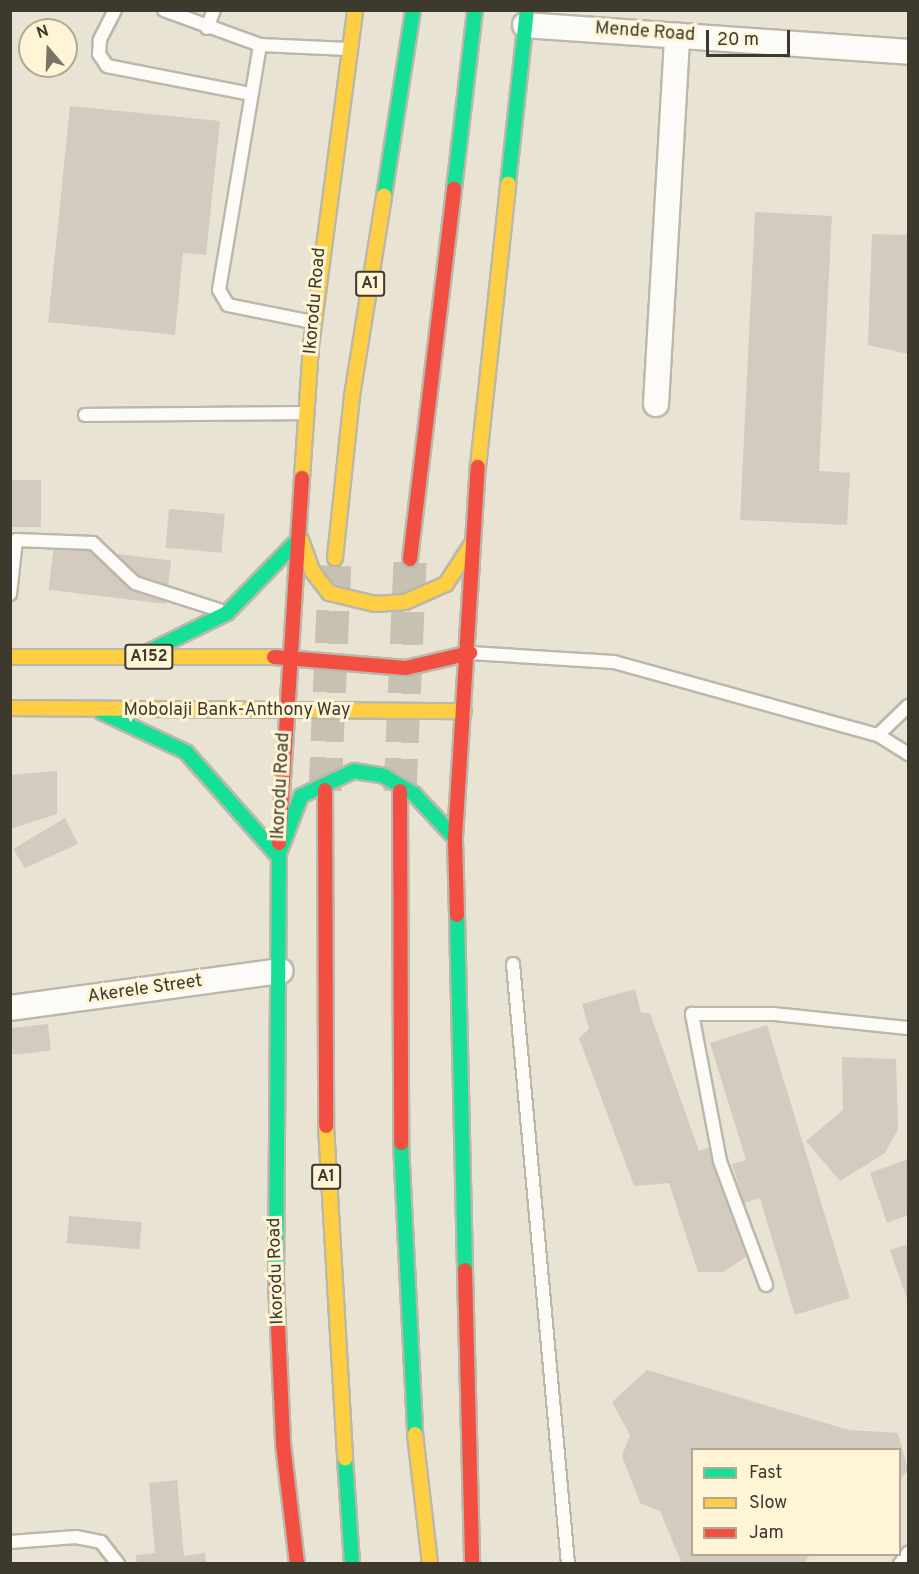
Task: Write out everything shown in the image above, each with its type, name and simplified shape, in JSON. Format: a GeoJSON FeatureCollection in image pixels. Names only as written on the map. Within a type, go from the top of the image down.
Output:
{"type":"FeatureCollection","features":[{"type":"Feature","properties":{"kind":"main road","name":"Ikorodu Road"},"geometry":{"type":"LineString","coordinates":[[297,1563],[283,1444],[274,1232],[280,971],[278,856],[288,657],[300,538],[313,322],[355,10]]}},
{"type":"Feature","properties":{"kind":"main road","name":"A1"},"geometry":{"type":"LineString","coordinates":[[335,558],[352,396],[413,10]]}},
{"type":"Feature","properties":{"kind":"main road"},"geometry":{"type":"LineString","coordinates":[[410,559],[475,10]]}},
{"type":"Feature","properties":{"kind":"main road"},"geometry":{"type":"LineString","coordinates":[[472,1563],[455,838],[470,653],[474,540],[492,310],[526,18]]}},
{"type":"Feature","properties":{"kind":"main road"},"geometry":{"type":"LineString","coordinates":[[300,538],[312,571],[328,593],[375,604],[405,602],[446,584],[461,569],[474,540]]}},
{"type":"Feature","properties":{"kind":"main road","name":"A152"},"geometry":{"type":"LineString","coordinates":[[140,656],[227,613],[300,538]]}},
{"type":"Feature","properties":{"kind":"main road","name":"A152"},"geometry":{"type":"LineString","coordinates":[[10,657],[288,657],[406,668],[470,653]]}},
{"type":"Feature","properties":{"kind":"main road","name":"Mobolaji Bank-Anthony Way"},"geometry":{"type":"LineString","coordinates":[[10,708],[101,712],[286,709],[464,711]]}},
{"type":"Feature","properties":{"kind":"main road"},"geometry":{"type":"LineString","coordinates":[[101,712],[186,753],[214,778],[252,831],[278,856],[301,796],[354,771],[384,776],[414,794],[455,838]]}},
{"type":"Feature","properties":{"kind":"main road","name":"A1"},"geometry":{"type":"LineString","coordinates":[[325,790],[326,1192],[352,1563]]}},
{"type":"Feature","properties":{"kind":"main road"},"geometry":{"type":"LineString","coordinates":[[400,791],[401,1172],[416,1445],[430,1563]]}},
{"type":"Feature","properties":{"kind":"street","name":"Mende Road"},"geometry":{"type":"LineString","coordinates":[[526,18],[677,36],[909,52]]}},
{"type":"Feature","properties":{"kind":"street"},"geometry":{"type":"LineString","coordinates":[[656,404],[677,36]]}},
{"type":"Feature","properties":{"kind":"street","name":"Akerele Street"},"geometry":{"type":"LineString","coordinates":[[10,1008],[280,971]]}},
{"type":"Feature","properties":{"kind":"lane"},"geometry":{"type":"LineString","coordinates":[[115,10],[99,40],[99,54],[107,66],[251,94]]}},
{"type":"Feature","properties":{"kind":"lane"},"geometry":{"type":"LineString","coordinates":[[164,10],[207,28],[260,45],[350,49]]}},
{"type":"Feature","properties":{"kind":"lane"},"geometry":{"type":"LineString","coordinates":[[207,28],[214,10]]}},
{"type":"Feature","properties":{"kind":"lane"},"geometry":{"type":"LineString","coordinates":[[260,45],[219,290],[228,305],[313,322]]}},
{"type":"Feature","properties":{"kind":"lane"},"geometry":{"type":"LineString","coordinates":[[85,415],[309,413]]}},
{"type":"Feature","properties":{"kind":"lane"},"geometry":{"type":"LineString","coordinates":[[10,594],[16,540],[93,543],[135,583],[227,613]]}},
{"type":"Feature","properties":{"kind":"lane"},"geometry":{"type":"LineString","coordinates":[[470,653],[614,662],[878,735],[909,754]]}},
{"type":"Feature","properties":{"kind":"lane"},"geometry":{"type":"LineString","coordinates":[[878,735],[909,706]]}},
{"type":"Feature","properties":{"kind":"lane"},"geometry":{"type":"LineString","coordinates":[[513,964],[568,1563]]}},
{"type":"Feature","properties":{"kind":"lane"},"geometry":{"type":"LineString","coordinates":[[766,1285],[720,1161],[692,1014],[774,1014],[909,1028]]}},
{"type":"Feature","properties":{"kind":"lane"},"geometry":{"type":"LineString","coordinates":[[10,1542],[76,1537],[101,1542],[118,1563]]}},
{"type":"Feature","properties":{"kind":"lane"},"geometry":{"type":"LineString","coordinates":[[900,1563],[909,1553]]}},
{"type":"Feature","properties":{"kind":"building"},"geometry":{"type":"Polygon","coordinates":[[[70,106],[220,121],[206,255],[183,253],[175,335],[48,322],[70,106]]]}},
{"type":"Feature","properties":{"kind":"building"},"geometry":{"type":"Polygon","coordinates":[[[755,212],[832,216],[819,471],[850,473],[847,525],[740,520],[755,212]]]}},
{"type":"Feature","properties":{"kind":"building"},"geometry":{"type":"Polygon","coordinates":[[[872,234],[908,235],[908,354],[868,345],[872,234]]]}},
{"type":"Feature","properties":{"kind":"building"},"geometry":{"type":"Polygon","coordinates":[[[10,480],[41,480],[41,527],[10,527],[10,480]]]}},
{"type":"Feature","properties":{"kind":"building"},"geometry":{"type":"Polygon","coordinates":[[[169,509],[225,514],[221,553],[166,548],[169,509]]]}},
{"type":"Feature","properties":{"kind":"building"},"geometry":{"type":"Polygon","coordinates":[[[54,546],[171,560],[166,604],[49,590],[54,546]]]}},
{"type":"Feature","properties":{"kind":"building"},"geometry":{"type":"Polygon","coordinates":[[[57,771],[57,814],[10,829],[10,775],[57,771]]]}},
{"type":"Feature","properties":{"kind":"building"},"geometry":{"type":"Polygon","coordinates":[[[65,818],[78,844],[25,868],[13,849],[65,818]]]}},
{"type":"Feature","properties":{"kind":"building"},"geometry":{"type":"Polygon","coordinates":[[[635,989],[641,1013],[650,1013],[699,1151],[710,1147],[746,1257],[723,1272],[698,1272],[669,1183],[634,1186],[579,1038],[589,1029],[582,1004],[635,989]]]}},
{"type":"Feature","properties":{"kind":"building"},"geometry":{"type":"Polygon","coordinates":[[[48,1024],[51,1051],[13,1055],[10,1028],[48,1024]]]}},
{"type":"Feature","properties":{"kind":"building"},"geometry":{"type":"Polygon","coordinates":[[[767,1025],[850,1298],[795,1315],[760,1198],[744,1203],[732,1164],[746,1160],[710,1043],[767,1025]]]}},
{"type":"Feature","properties":{"kind":"building"},"geometry":{"type":"Polygon","coordinates":[[[842,1057],[896,1059],[898,1129],[885,1153],[840,1181],[806,1141],[843,1110],[842,1057]]]}},
{"type":"Feature","properties":{"kind":"building"},"geometry":{"type":"Polygon","coordinates":[[[908,1159],[908,1215],[887,1223],[870,1173],[908,1159]]]}},
{"type":"Feature","properties":{"kind":"building"},"geometry":{"type":"Polygon","coordinates":[[[69,1216],[142,1222],[139,1249],[67,1243],[69,1216]]]}},
{"type":"Feature","properties":{"kind":"building"},"geometry":{"type":"Polygon","coordinates":[[[908,1244],[908,1302],[890,1250],[908,1244]]]}},
{"type":"Feature","properties":{"kind":"building"},"geometry":{"type":"Polygon","coordinates":[[[647,1370],[849,1430],[898,1433],[908,1470],[901,1478],[901,1448],[691,1448],[691,1556],[809,1556],[803,1564],[682,1564],[660,1511],[640,1503],[622,1456],[630,1435],[612,1402],[647,1370]]]}},
{"type":"Feature","properties":{"kind":"building"},"geometry":{"type":"Polygon","coordinates":[[[177,1480],[184,1556],[205,1553],[206,1564],[137,1564],[136,1555],[155,1553],[149,1483],[177,1480]]]}},
{"type":"Feature","properties":{"kind":"tunnel"},"geometry":{"type":"LineString","coordinates":[[400,791],[410,559]]}},
{"type":"Feature","properties":{"kind":"tunnel"},"geometry":{"type":"LineString","coordinates":[[325,790],[335,565]]}},
{"type":"Feature","properties":{"kind":"traffic: fast"},"geometry":{"type":"LineString","coordinates":[[384,196],[413,10]]}},
{"type":"Feature","properties":{"kind":"traffic: fast"},"geometry":{"type":"LineString","coordinates":[[454,189],[475,10]]}},
{"type":"Feature","properties":{"kind":"traffic: fast"},"geometry":{"type":"LineString","coordinates":[[508,184],[527,10]]}},
{"type":"Feature","properties":{"kind":"traffic: fast"},"geometry":{"type":"LineString","coordinates":[[148,652],[227,613],[300,538]]}},
{"type":"Feature","properties":{"kind":"traffic: fast"},"geometry":{"type":"LineString","coordinates":[[101,712],[186,752],[278,856],[301,796],[354,771],[384,776],[414,794],[455,838]]}},
{"type":"Feature","properties":{"kind":"traffic: fast"},"geometry":{"type":"LineString","coordinates":[[276,1281],[279,843]]}},
{"type":"Feature","properties":{"kind":"traffic: fast"},"geometry":{"type":"LineString","coordinates":[[457,915],[465,1270]]}},
{"type":"Feature","properties":{"kind":"traffic: fast"},"geometry":{"type":"LineString","coordinates":[[401,1143],[415,1434]]}},
{"type":"Feature","properties":{"kind":"traffic: fast"},"geometry":{"type":"LineString","coordinates":[[345,1458],[352,1564]]}},
{"type":"Feature","properties":{"kind":"traffic: slow"},"geometry":{"type":"LineString","coordinates":[[302,478],[311,346],[355,10]]}},
{"type":"Feature","properties":{"kind":"traffic: slow"},"geometry":{"type":"LineString","coordinates":[[478,467],[508,184]]}},
{"type":"Feature","properties":{"kind":"traffic: slow"},"geometry":{"type":"LineString","coordinates":[[335,558],[352,396],[384,196]]}},
{"type":"Feature","properties":{"kind":"traffic: slow"},"geometry":{"type":"LineString","coordinates":[[301,540],[312,571],[329,593],[375,604],[405,602],[446,584],[471,545]]}},
{"type":"Feature","properties":{"kind":"traffic: slow"},"geometry":{"type":"LineString","coordinates":[[10,657],[274,657]]}},
{"type":"Feature","properties":{"kind":"traffic: slow"},"geometry":{"type":"LineString","coordinates":[[10,708],[464,711]]}},
{"type":"Feature","properties":{"kind":"traffic: slow"},"geometry":{"type":"LineString","coordinates":[[326,1126],[345,1458]]}},
{"type":"Feature","properties":{"kind":"traffic: slow"},"geometry":{"type":"LineString","coordinates":[[415,1434],[430,1564]]}},
{"type":"Feature","properties":{"kind":"traffic: jam"},"geometry":{"type":"LineString","coordinates":[[410,559],[454,189]]}},
{"type":"Feature","properties":{"kind":"traffic: jam"},"geometry":{"type":"LineString","coordinates":[[457,915],[455,838],[478,467]]}},
{"type":"Feature","properties":{"kind":"traffic: jam"},"geometry":{"type":"LineString","coordinates":[[279,843],[302,478]]}},
{"type":"Feature","properties":{"kind":"traffic: jam"},"geometry":{"type":"LineString","coordinates":[[274,657],[406,668],[470,653]]}},
{"type":"Feature","properties":{"kind":"traffic: jam"},"geometry":{"type":"LineString","coordinates":[[325,790],[326,1126]]}},
{"type":"Feature","properties":{"kind":"traffic: jam"},"geometry":{"type":"LineString","coordinates":[[400,791],[401,1143]]}},
{"type":"Feature","properties":{"kind":"traffic: jam"},"geometry":{"type":"LineString","coordinates":[[465,1270],[472,1564]]}},
{"type":"Feature","properties":{"kind":"traffic: jam"},"geometry":{"type":"LineString","coordinates":[[276,1281],[283,1444],[297,1564]]}}]}
